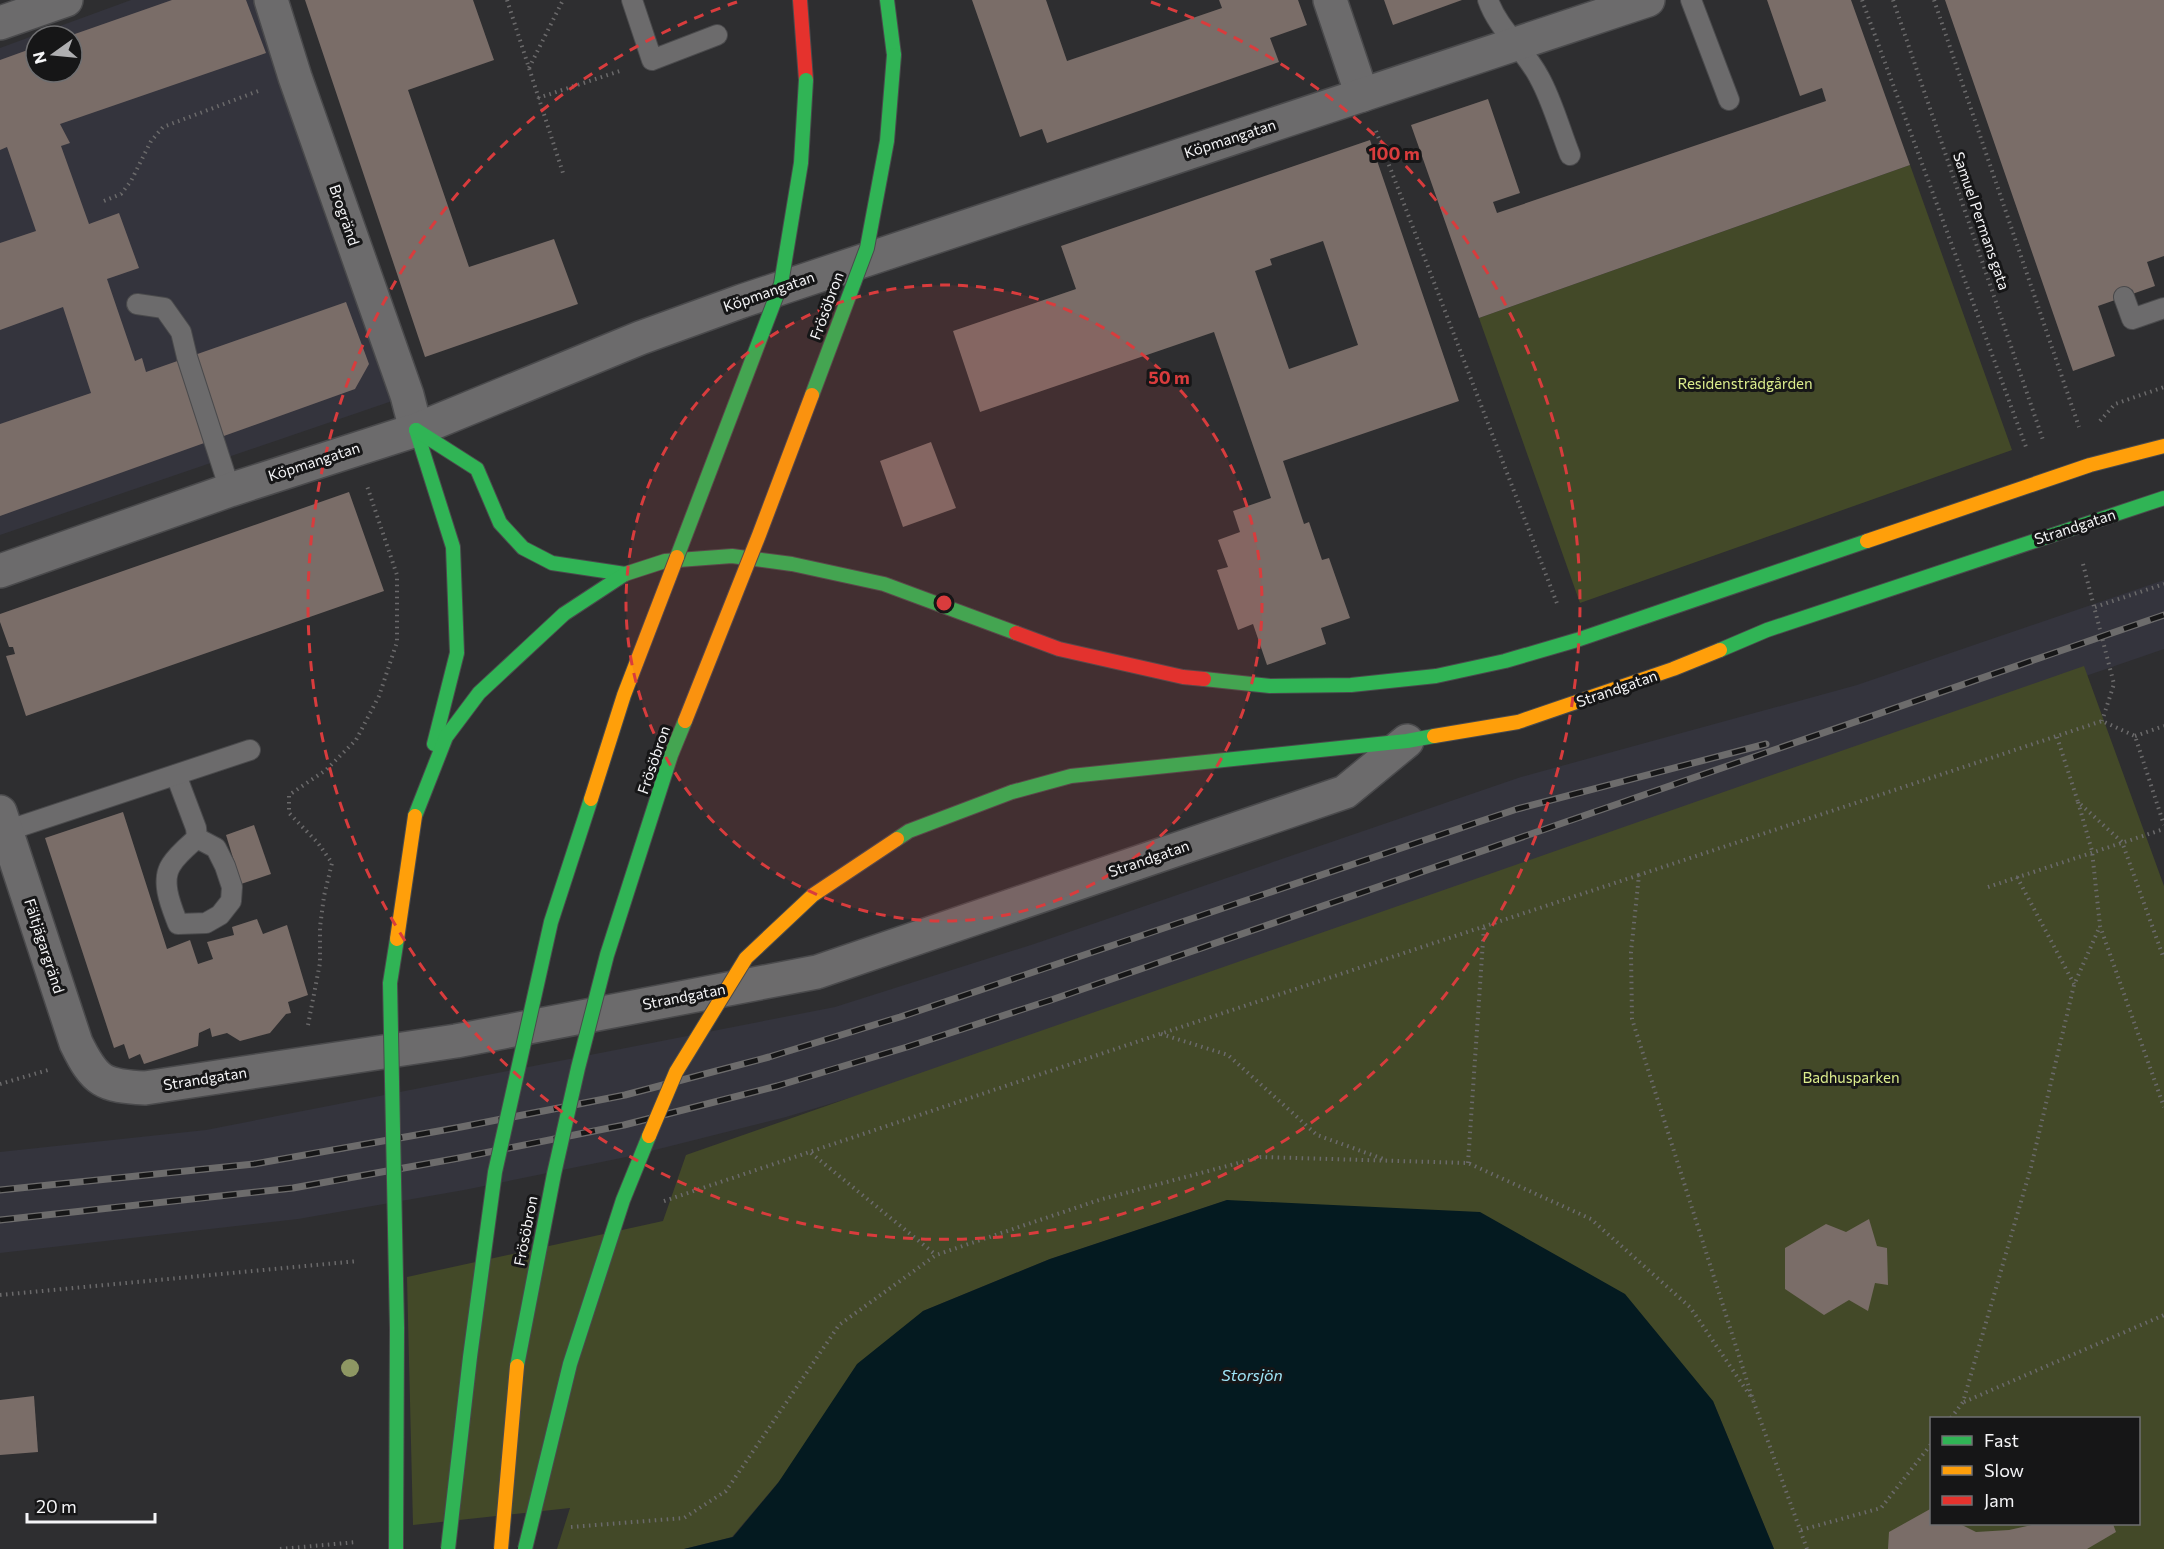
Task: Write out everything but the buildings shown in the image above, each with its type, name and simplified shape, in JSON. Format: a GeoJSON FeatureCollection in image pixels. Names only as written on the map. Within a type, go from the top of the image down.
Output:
{"type":"FeatureCollection","features":[{"type":"Feature","properties":{"kind":"main road"},"geometry":{"type":"LineString","coordinates":[[448,1549],[495,1172],[551,922],[624,695],[781,284],[801,163],[806,80],[800,0]]}},
{"type":"Feature","properties":{"kind":"main road","name":"Frösöbron"},"geometry":{"type":"LineString","coordinates":[[501,1549],[518,1358],[554,1173],[578,1068],[607,955],[671,755],[759,535],[867,248],[887,141],[894,55],[887,0]]}},
{"type":"Feature","properties":{"kind":"main road"},"geometry":{"type":"LineString","coordinates":[[416,430],[477,469],[500,523],[523,548],[552,563],[625,574]]}},
{"type":"Feature","properties":{"kind":"main road"},"geometry":{"type":"LineString","coordinates":[[396,1549],[397,1328],[390,983],[415,816],[457,653],[453,547],[416,430]]}},
{"type":"Feature","properties":{"kind":"main road"},"geometry":{"type":"LineString","coordinates":[[415,816],[446,737],[479,693],[564,614],[625,574],[665,561],[732,556],[792,564],[884,584],[1059,649],[1183,677],[1270,686],[1351,685],[1436,676],[1505,661],[1577,640],[2090,465],[2164,446]]}},
{"type":"Feature","properties":{"kind":"main road","name":"Strandgatan"},"geometry":{"type":"LineString","coordinates":[[1407,741],[1518,722],[1673,669],[1767,630],[2164,498]]}},
{"type":"Feature","properties":{"kind":"main road"},"geometry":{"type":"LineString","coordinates":[[525,1549],[570,1364],[623,1200],[676,1072],[746,958],[813,895],[909,831],[1012,792],[1071,776],[1407,741]]}},
{"type":"Feature","properties":{"kind":"street"},"geometry":{"type":"LineString","coordinates":[[0,23],[66,0]]}},
{"type":"Feature","properties":{"kind":"street","name":"Brogränd"},"geometry":{"type":"LineString","coordinates":[[271,0],[295,77],[404,384],[416,430]]}},
{"type":"Feature","properties":{"kind":"street"},"geometry":{"type":"LineString","coordinates":[[1330,0],[1362,95]]}},
{"type":"Feature","properties":{"kind":"street","name":"Köpmangatan"},"geometry":{"type":"LineString","coordinates":[[0,571],[230,489],[416,430],[640,338],[742,301],[1648,0]]}},
{"type":"Feature","properties":{"kind":"street","name":"Strandgatan"},"geometry":{"type":"LineString","coordinates":[[90,1068],[115,1086],[145,1088],[456,1041],[817,972],[1345,792],[1407,741]]}},
{"type":"Feature","properties":{"kind":"street","name":"Fältjägargränd"},"geometry":{"type":"LineString","coordinates":[[3,821],[76,1043],[90,1068]]}},
{"type":"Feature","properties":{"kind":"lane"},"geometry":{"type":"LineString","coordinates":[[632,0],[652,60],[717,35]]}},
{"type":"Feature","properties":{"kind":"lane"},"geometry":{"type":"LineString","coordinates":[[1488,0],[1493,15],[1517,44],[1540,78],[1570,155]]}},
{"type":"Feature","properties":{"kind":"lane"},"geometry":{"type":"LineString","coordinates":[[1691,0],[1729,100]]}},
{"type":"Feature","properties":{"kind":"lane"},"geometry":{"type":"LineString","coordinates":[[2124,297],[2132,319],[2164,308]]}},
{"type":"Feature","properties":{"kind":"lane"},"geometry":{"type":"LineString","coordinates":[[137,304],[164,308],[181,332],[230,489]]}},
{"type":"Feature","properties":{"kind":"lane"},"geometry":{"type":"LineString","coordinates":[[3,821],[176,775],[250,750]]}},
{"type":"Feature","properties":{"kind":"lane"},"geometry":{"type":"LineString","coordinates":[[176,775],[196,828],[197,838]]}},
{"type":"Feature","properties":{"kind":"path"},"geometry":{"type":"LineString","coordinates":[[507,0],[563,173]]}},
{"type":"Feature","properties":{"kind":"path"},"geometry":{"type":"LineString","coordinates":[[529,68],[562,0]]}},
{"type":"Feature","properties":{"kind":"path"},"geometry":{"type":"LineString","coordinates":[[1862,0],[2030,456]]}},
{"type":"Feature","properties":{"kind":"path","name":"Samuel Permans gata"},"geometry":{"type":"LineString","coordinates":[[1893,0],[2046,451]]}},
{"type":"Feature","properties":{"kind":"path"},"geometry":{"type":"LineString","coordinates":[[1934,0],[2079,428]]}},
{"type":"Feature","properties":{"kind":"path"},"geometry":{"type":"LineString","coordinates":[[538,98],[652,60]]}},
{"type":"Feature","properties":{"kind":"path"},"geometry":{"type":"LineString","coordinates":[[104,201],[121,194],[131,181],[151,141],[163,127],[295,77]]}},
{"type":"Feature","properties":{"kind":"path"},"geometry":{"type":"LineString","coordinates":[[1362,95],[1560,612]]}},
{"type":"Feature","properties":{"kind":"path"},"geometry":{"type":"LineString","coordinates":[[300,1064],[321,963],[320,927],[324,896],[333,863],[318,843],[289,813],[289,795],[326,770],[356,740],[379,696],[397,642],[397,575],[354,448]]}},
{"type":"Feature","properties":{"kind":"path"},"geometry":{"type":"LineString","coordinates":[[2102,721],[2114,684],[2095,607],[2164,584]]}},
{"type":"Feature","properties":{"kind":"path"},"geometry":{"type":"LineString","coordinates":[[663,1202],[2102,721],[2135,736],[2164,726]]}},
{"type":"Feature","properties":{"kind":"path"},"geometry":{"type":"LineString","coordinates":[[1988,887],[2164,827],[2135,736]]}},
{"type":"Feature","properties":{"kind":"path"},"geometry":{"type":"LineString","coordinates":[[2057,737],[2092,851],[2100,926],[2164,1107]]}},
{"type":"Feature","properties":{"kind":"path"},"geometry":{"type":"LineString","coordinates":[[2078,802],[2122,842],[2164,959]]}},
{"type":"Feature","properties":{"kind":"path"},"geometry":{"type":"LineString","coordinates":[[1639,875],[1631,952],[1632,1019],[1753,1400],[1807,1549]]}},
{"type":"Feature","properties":{"kind":"path"},"geometry":{"type":"LineString","coordinates":[[2017,877],[2074,985]]}},
{"type":"Feature","properties":{"kind":"path"},"geometry":{"type":"LineString","coordinates":[[1468,1163],[1484,926]]}},
{"type":"Feature","properties":{"kind":"path"},"geometry":{"type":"LineString","coordinates":[[1952,1417],[1963,1402],[2031,1167],[2074,985],[2100,926]]}},
{"type":"Feature","properties":{"kind":"path"},"geometry":{"type":"LineString","coordinates":[[1160,1034],[1228,1055],[1317,1135],[1389,1161]]}},
{"type":"Feature","properties":{"kind":"path"},"geometry":{"type":"LineString","coordinates":[[0,1084],[90,1068]]}},
{"type":"Feature","properties":{"kind":"path"},"geometry":{"type":"LineString","coordinates":[[811,1153],[936,1255]]}},
{"type":"Feature","properties":{"kind":"path"},"geometry":{"type":"LineString","coordinates":[[566,1527],[684,1518],[726,1491],[839,1325],[936,1255],[1099,1200],[1261,1157],[1468,1163],[1591,1219],[1690,1307],[1753,1400]]}},
{"type":"Feature","properties":{"kind":"path"},"geometry":{"type":"LineString","coordinates":[[0,1295],[366,1260]]}},
{"type":"Feature","properties":{"kind":"path"},"geometry":{"type":"LineString","coordinates":[[1963,1402],[2164,1315]]}},
{"type":"Feature","properties":{"kind":"path"},"geometry":{"type":"LineString","coordinates":[[1801,1530],[1881,1508],[1930,1446]]}},
{"type":"Feature","properties":{"kind":"path"},"geometry":{"type":"LineString","coordinates":[[280,1549],[360,1541]]}},
{"type":"Feature","properties":{"kind":"shaded area"},"geometry":{"type":"Polygon","coordinates":[[[131,0],[263,0],[398,399],[0,535],[0,48],[24,39],[24,84],[84,84],[84,24],[66,24],[131,0]]]}},
{"type":"Feature","properties":{"kind":"shaded area"},"geometry":{"type":"Polygon","coordinates":[[[2164,580],[2164,649],[916,1078],[786,1117],[631,1156],[464,1190],[298,1219],[0,1253],[0,1152],[206,1130],[835,1007],[1034,944],[1521,777],[1857,685],[2164,580]]]}},
{"type":"Feature","properties":{"kind":"green space","name":"Residensträdgården"},"geometry":{"type":"Polygon","coordinates":[[[1910,165],[2012,450],[1580,603],[1479,318],[1910,165]]]}},
{"type":"Feature","properties":{"kind":"green space","name":"Badhusparken"},"geometry":{"type":"Polygon","coordinates":[[[2084,666],[2164,886],[2164,1549],[1774,1549],[1713,1401],[1227,1200],[1050,1259],[923,1311],[732,1537],[684,1549],[557,1549],[570,1508],[413,1525],[407,1277],[663,1221],[686,1155],[2084,666]]]}},
{"type":"Feature","properties":{"kind":"water","name":"Storsjön"},"geometry":{"type":"Polygon","coordinates":[[[1227,1200],[1480,1212],[1625,1294],[1713,1401],[1774,1549],[684,1549],[733,1537],[778,1483],[857,1364],[923,1311],[1050,1259],[1227,1200]]]}},
{"type":"Feature","properties":{"kind":"railway"},"geometry":{"type":"LineString","coordinates":[[0,1220],[293,1188],[624,1125],[777,1086],[1051,1000],[2164,615]]}},
{"type":"Feature","properties":{"kind":"railway"},"geometry":{"type":"LineString","coordinates":[[0,1190],[254,1164],[625,1095],[769,1057],[900,1017],[1517,809],[1766,744]]}},
{"type":"Feature","properties":{"kind":"traffic: fast"},"geometry":{"type":"LineString","coordinates":[[887,0],[894,55]]}},
{"type":"Feature","properties":{"kind":"traffic: fast"},"geometry":{"type":"LineString","coordinates":[[812,395],[867,248],[887,141],[894,55]]}},
{"type":"Feature","properties":{"kind":"traffic: fast"},"geometry":{"type":"LineString","coordinates":[[677,557],[781,284],[801,163],[806,80]]}},
{"type":"Feature","properties":{"kind":"traffic: fast"},"geometry":{"type":"LineString","coordinates":[[416,430],[453,547],[457,653],[434,744]]}},
{"type":"Feature","properties":{"kind":"traffic: fast"},"geometry":{"type":"LineString","coordinates":[[416,430],[477,469],[500,523],[523,548],[552,563],[625,574]]}},
{"type":"Feature","properties":{"kind":"traffic: fast"},"geometry":{"type":"LineString","coordinates":[[1720,650],[1767,630],[2164,498]]}},
{"type":"Feature","properties":{"kind":"traffic: fast"},"geometry":{"type":"LineString","coordinates":[[1204,679],[1270,686],[1351,685],[1436,676],[1505,661],[1577,640],[1867,541]]}},
{"type":"Feature","properties":{"kind":"traffic: fast"},"geometry":{"type":"LineString","coordinates":[[415,816],[446,737],[479,693],[564,614],[625,574],[665,561],[732,556],[792,564],[884,584],[1016,633]]}},
{"type":"Feature","properties":{"kind":"traffic: fast"},"geometry":{"type":"LineString","coordinates":[[517,1366],[554,1174],[607,955],[671,755],[685,721]]}},
{"type":"Feature","properties":{"kind":"traffic: fast"},"geometry":{"type":"LineString","coordinates":[[1012,792],[1071,776],[1407,741],[1434,736]]}},
{"type":"Feature","properties":{"kind":"traffic: fast"},"geometry":{"type":"LineString","coordinates":[[897,839],[909,831],[1012,792]]}},
{"type":"Feature","properties":{"kind":"traffic: fast"},"geometry":{"type":"LineString","coordinates":[[448,1549],[470,1357],[495,1172],[551,922],[591,799]]}},
{"type":"Feature","properties":{"kind":"traffic: fast"},"geometry":{"type":"LineString","coordinates":[[396,1549],[397,1328],[390,983],[397,939]]}},
{"type":"Feature","properties":{"kind":"traffic: fast"},"geometry":{"type":"LineString","coordinates":[[525,1549],[570,1364],[623,1200],[649,1136]]}},
{"type":"Feature","properties":{"kind":"traffic: slow"},"geometry":{"type":"LineString","coordinates":[[685,721],[812,395]]}},
{"type":"Feature","properties":{"kind":"traffic: slow"},"geometry":{"type":"LineString","coordinates":[[1867,541],[2090,465],[2164,446]]}},
{"type":"Feature","properties":{"kind":"traffic: slow"},"geometry":{"type":"LineString","coordinates":[[591,799],[624,695],[677,557]]}},
{"type":"Feature","properties":{"kind":"traffic: slow"},"geometry":{"type":"LineString","coordinates":[[1434,736],[1518,722],[1673,669],[1720,650]]}},
{"type":"Feature","properties":{"kind":"traffic: slow"},"geometry":{"type":"LineString","coordinates":[[397,939],[415,816]]}},
{"type":"Feature","properties":{"kind":"traffic: slow"},"geometry":{"type":"LineString","coordinates":[[649,1136],[676,1072],[746,958],[813,895],[897,839]]}},
{"type":"Feature","properties":{"kind":"traffic: slow"},"geometry":{"type":"LineString","coordinates":[[501,1549],[517,1366]]}},
{"type":"Feature","properties":{"kind":"traffic: jam"},"geometry":{"type":"LineString","coordinates":[[800,0],[806,80]]}},
{"type":"Feature","properties":{"kind":"traffic: jam"},"geometry":{"type":"LineString","coordinates":[[1016,633],[1059,649],[1183,677],[1204,679]]}}]}
